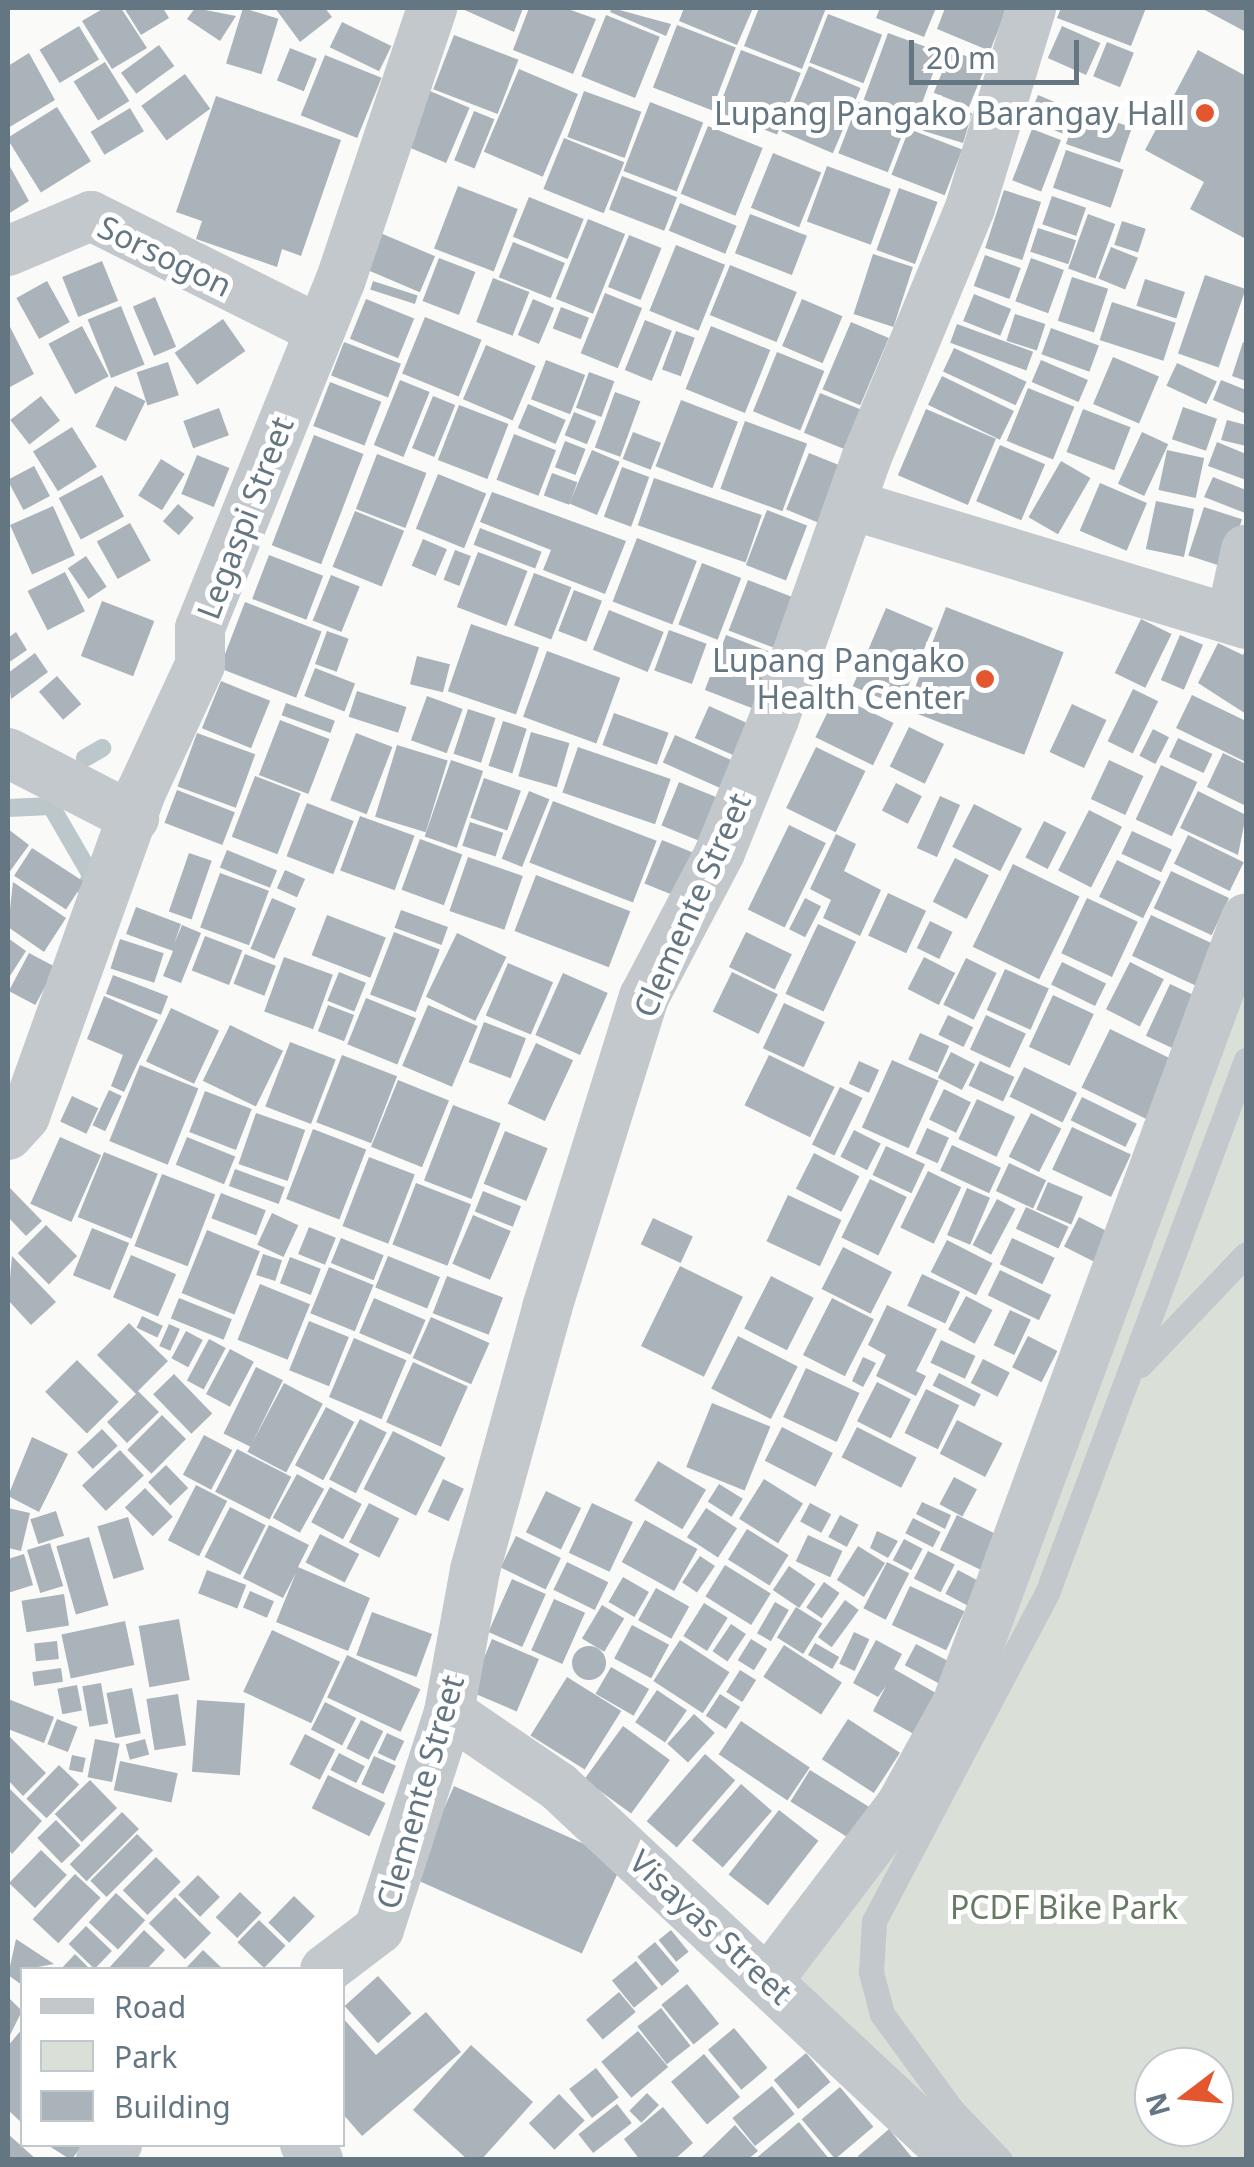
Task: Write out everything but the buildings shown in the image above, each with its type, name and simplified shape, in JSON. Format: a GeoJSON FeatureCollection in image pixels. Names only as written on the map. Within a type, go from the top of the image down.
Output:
{"type":"FeatureCollection","features":[{"type":"Feature","properties":{"kind":"street","name":"Legaspi Street"},"geometry":{"type":"LineString","coordinates":[[8,1134],[25,1116],[134,818],[200,665],[200,628],[320,330],[432,8]]}},
{"type":"Feature","properties":{"kind":"street","name":"Clemente Street"},"geometry":{"type":"LineString","coordinates":[[329,1967],[379,1929],[449,1712],[480,1552],[644,996],[720,852],[970,208],[1031,8]]}},
{"type":"Feature","properties":{"kind":"street","name":"Sorsogon"},"geometry":{"type":"LineString","coordinates":[[8,251],[91,216],[320,330]]}},
{"type":"Feature","properties":{"kind":"street"},"geometry":{"type":"LineString","coordinates":[[852,506],[1239,621],[1246,550]]}},
{"type":"Feature","properties":{"kind":"street"},"geometry":{"type":"LineString","coordinates":[[8,753],[134,818]]}},
{"type":"Feature","properties":{"kind":"street"},"geometry":{"type":"LineString","coordinates":[[768,1980],[902,1805],[957,1704],[1246,918]]}},
{"type":"Feature","properties":{"kind":"street","name":"Visayas Street"},"geometry":{"type":"LineString","coordinates":[[449,1712],[559,1787],[958,2160]]}},
{"type":"Feature","properties":{"kind":"lane"},"geometry":{"type":"LineString","coordinates":[[1000,2160],[952,2110],[882,2014],[872,1972],[874,1921],[1047,1593],[1133,1372],[1246,1060]]}},
{"type":"Feature","properties":{"kind":"lane"},"geometry":{"type":"LineString","coordinates":[[1133,1372],[1246,1254]]}},
{"type":"Feature","properties":{"kind":"green space","name":"PCDF Bike Park"},"geometry":{"type":"Polygon","coordinates":[[[1246,970],[1246,2159],[979,2159],[796,1977],[916,1803],[1246,970]]]}},
{"type":"Feature","properties":{"kind":"waterway"},"geometry":{"type":"LineString","coordinates":[[85,758],[102,748]]}},
{"type":"Feature","properties":{"kind":"waterway"},"geometry":{"type":"LineString","coordinates":[[8,808],[51,806],[91,875],[86,889]]}},
{"type":"Feature","properties":{"kind":"place","name":"Lupang Pangako Barangay Hall"},"geometry":{"type":"Point","coordinates":[1205,113]}},
{"type":"Feature","properties":{"kind":"place","name":"Lupang Pangako Health Center"},"geometry":{"type":"Point","coordinates":[985,679]}}]}
